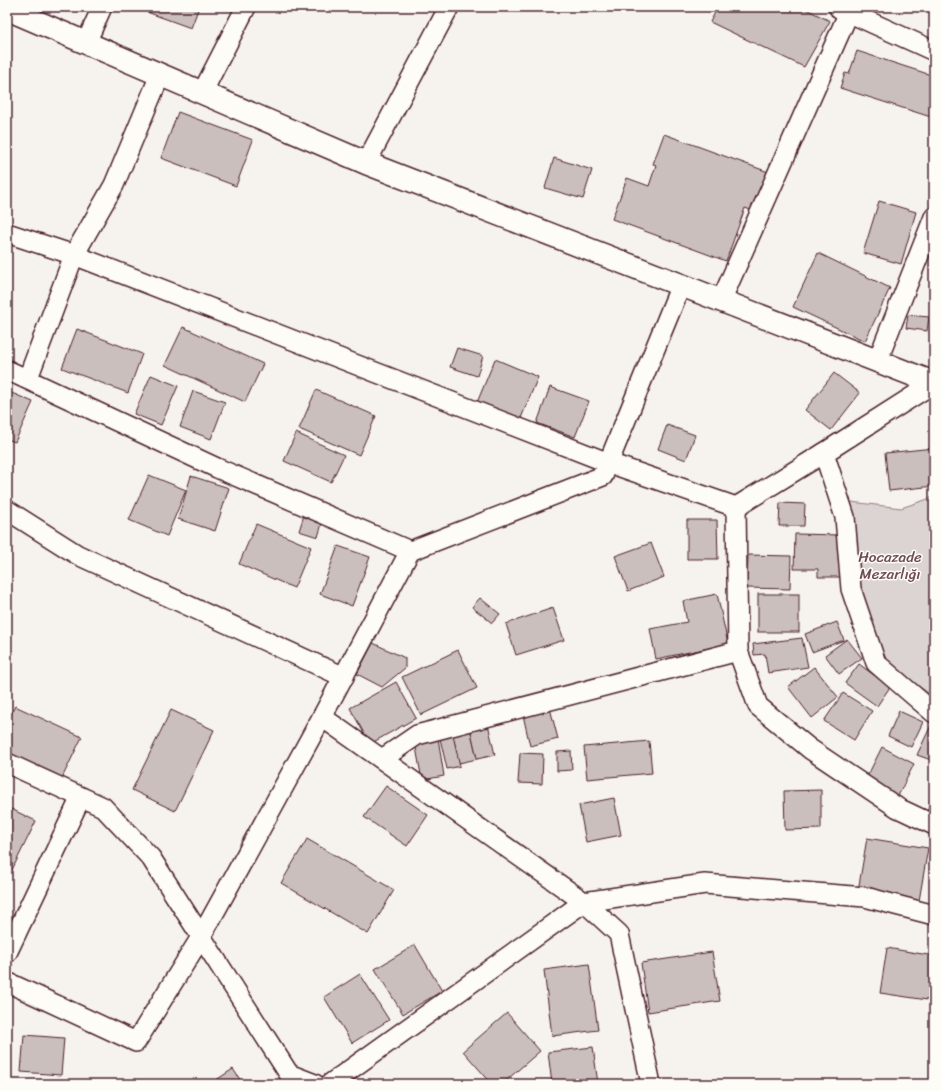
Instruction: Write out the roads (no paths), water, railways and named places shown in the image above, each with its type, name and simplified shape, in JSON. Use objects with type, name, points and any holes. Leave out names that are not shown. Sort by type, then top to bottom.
[{"type":"street","points":[[86,43],[102,7]]},
{"type":"street","points":[[202,93],[246,7]]},
{"type":"street","points":[[366,163],[449,7]]},
{"type":"street","points":[[7,10],[366,163],[934,383]]},
{"type":"street","points":[[721,301],[843,10],[934,51]]},
{"type":"street","points":[[28,378],[74,255],[114,185],[160,75]]},
{"type":"street","points":[[877,362],[934,217]]},
{"type":"street","points":[[7,233],[74,255],[609,463],[736,507]]},
{"type":"street","points":[[7,982],[136,1042],[201,937],[344,677],[410,551],[603,476],[681,285]]},
{"type":"street","points":[[7,370],[28,378],[216,468],[410,551]]},
{"type":"street","points":[[736,507],[934,383]]},
{"type":"street","points":[[824,453],[846,517],[851,589],[876,663],[934,713]]},
{"type":"street","points":[[736,507],[738,650],[758,706],[810,750],[898,808],[934,825]]},
{"type":"street","points":[[7,510],[78,555],[344,677]]},
{"type":"street","points":[[382,759],[417,735],[738,650]]},
{"type":"street","points":[[322,717],[584,902],[619,934],[651,1084]]},
{"type":"street","points":[[7,763],[103,808],[151,858],[289,1074],[315,1084]]},
{"type":"street","points":[[7,953],[81,798]]},
{"type":"street","points":[[330,1084],[584,902],[704,884],[865,897],[934,915]]},
{"type":"park label","name":"Hocazade Mezarlığı","points":[[890,566]]}]
